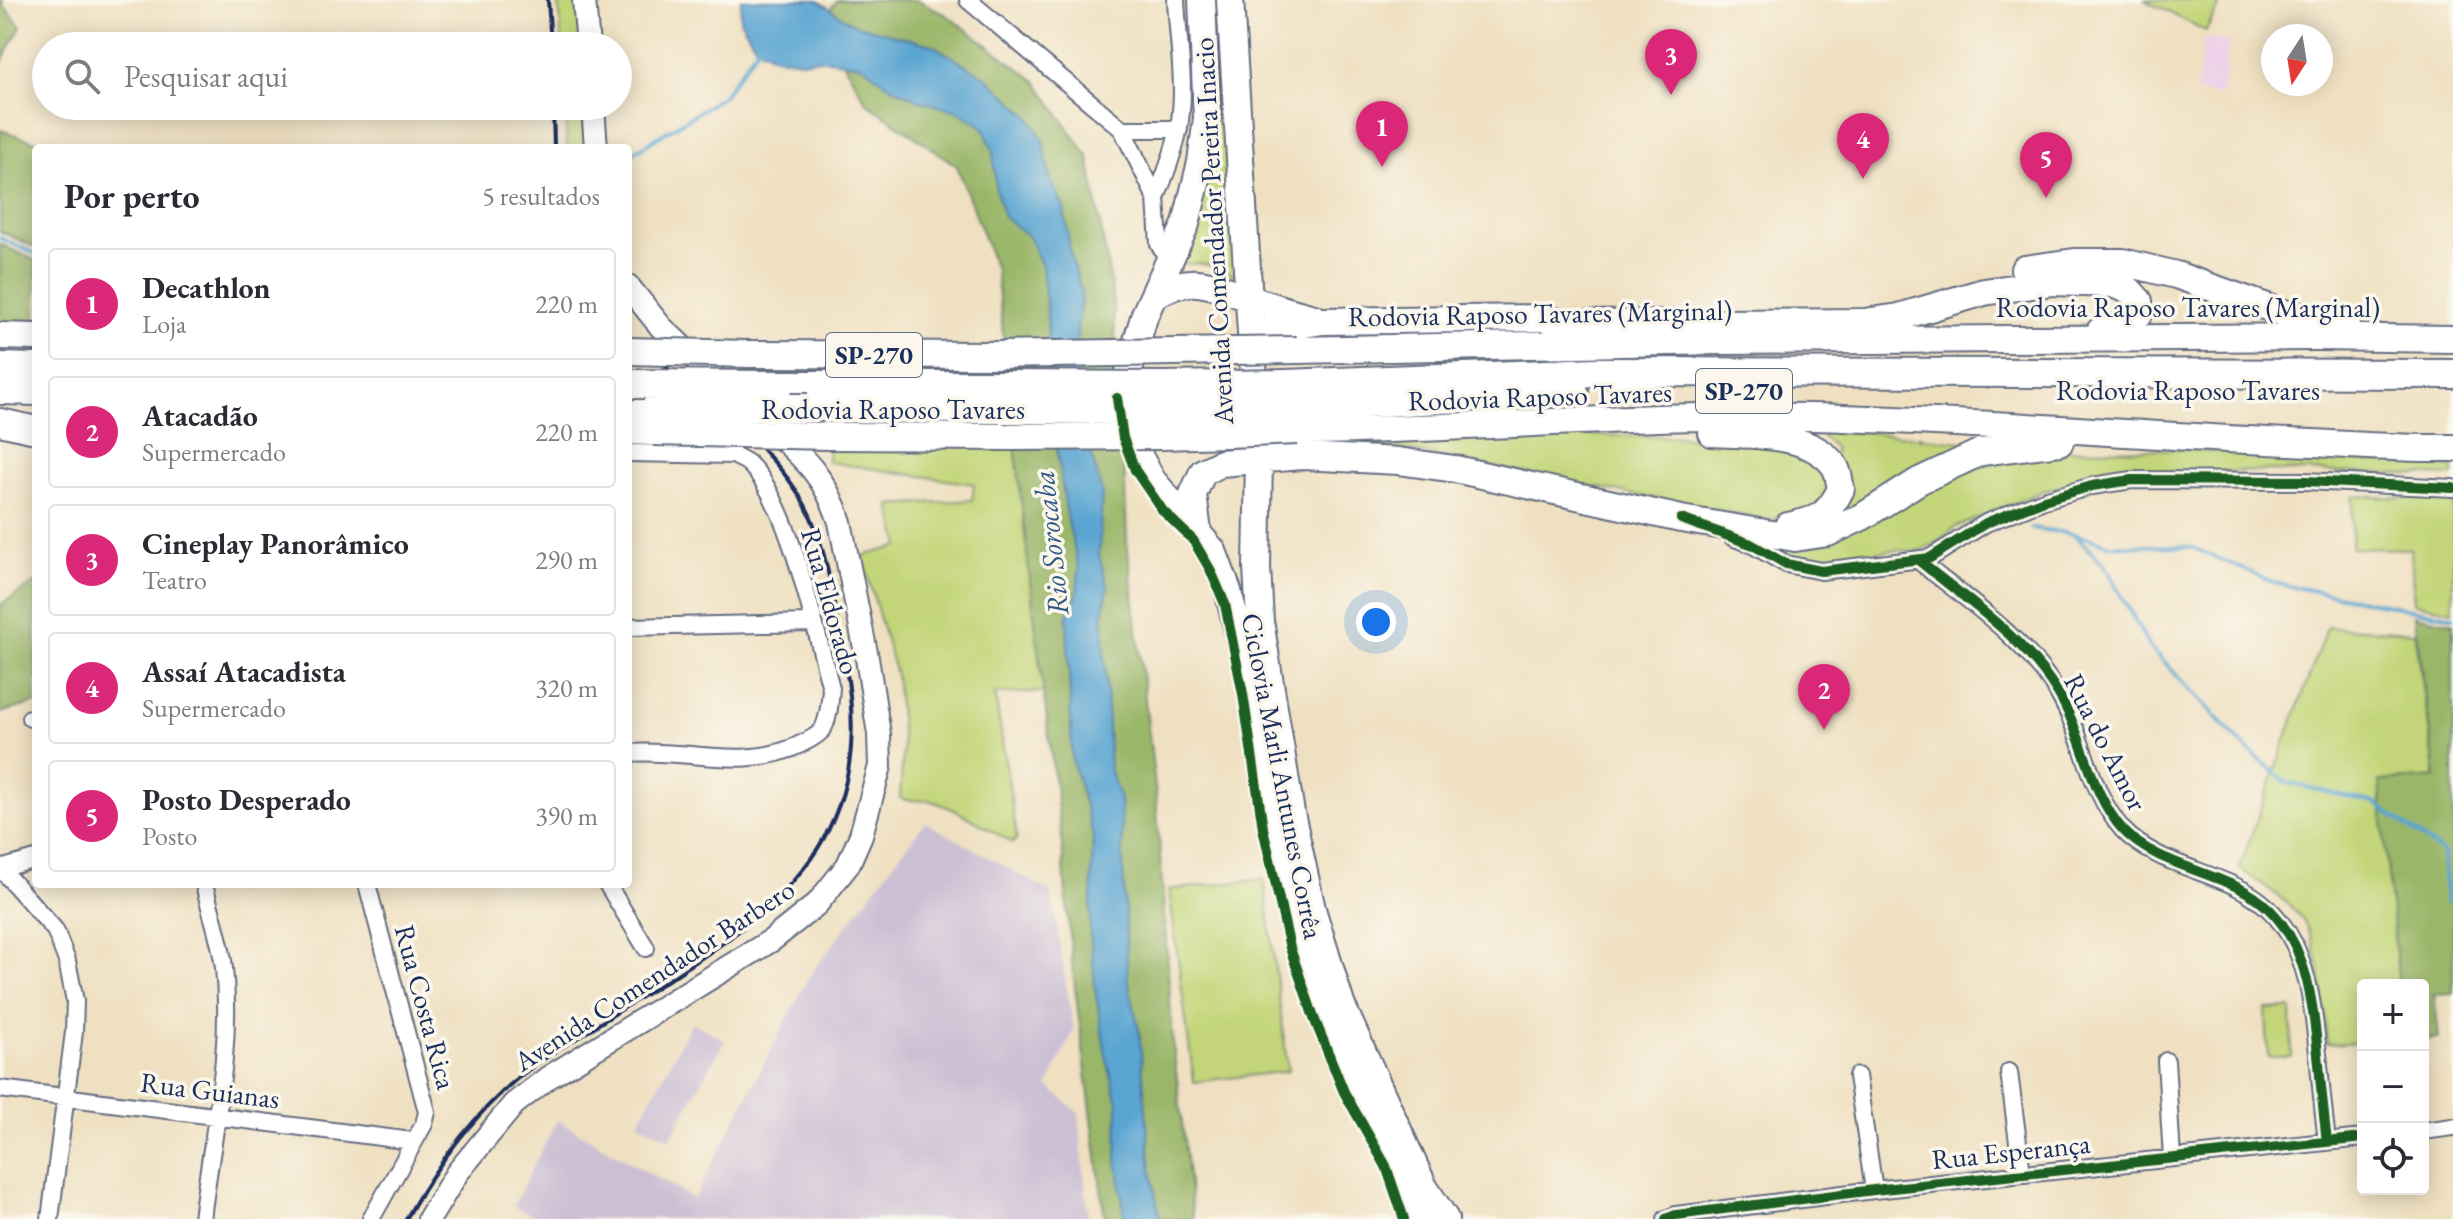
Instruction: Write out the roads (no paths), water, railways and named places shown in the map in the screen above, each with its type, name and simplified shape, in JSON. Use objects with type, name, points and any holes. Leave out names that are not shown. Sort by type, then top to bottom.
[{"type":"highway","points":[[1202,0],[1207,118],[1195,193],[1170,263],[1145,314],[1124,390],[1128,426],[1152,480],[1213,551],[1228,591],[1247,667],[1271,811],[1293,915],[1324,1019],[1422,1219]]},
{"type":"highway","name":"Avenida Comendador Pereira Inacio","points":[[1230,0],[1259,459],[1257,567],[1260,621],[1291,813],[1312,909],[1341,1004],[1424,1187],[1445,1219]]},
{"type":"highway","points":[[1245,218],[1255,234],[1265,285],[1288,311]]},
{"type":"highway","points":[[1543,318],[1566,309],[1852,308],[1911,299],[1963,281],[2011,270],[2074,262],[2123,262],[2176,275],[2284,313],[2445,339]]},
{"type":"highway","points":[[1252,346],[1271,329],[1323,321],[1543,318],[1567,324],[1864,322],[1899,317],[1984,292],[2053,282],[2112,284],[2129,290],[2139,301],[2139,314],[2130,324],[2107,330],[1913,341]]},
{"type":"highway","points":[[1154,296],[1176,285],[1202,283],[1220,286],[1250,299],[1323,321]]},
{"type":"highway","points":[[0,336],[32,337]]},
{"type":"highway","name":"Rodovia Raposo Tavares (Marginal)","points":[[632,351],[998,355],[1719,341],[2445,339]]},
{"type":"highway","points":[[0,367],[32,368]]},
{"type":"highway","name":"Rodovia Raposo Tavares","points":[[641,419],[808,408],[1162,410],[1293,420],[1597,372],[2453,374]]},
{"type":"highway","name":"Rodovia Raposo Tavares","points":[[632,384],[779,385],[1008,410],[1162,436],[1595,391],[2453,392]]},
{"type":"highway","points":[[0,390],[32,391]]},
{"type":"highway","name":"SP-270","points":[[641,419],[828,436],[1008,410]]},
{"type":"highway","name":"SP-270","points":[[1293,420],[1402,430],[1548,420],[1809,417],[2358,447],[2453,448]]},
{"type":"highway","points":[[1198,533],[1193,505],[1196,483],[1203,472],[1230,462],[1259,459],[1293,420]]},
{"type":"highway","points":[[1258,509],[1265,486],[1283,465],[1293,420]]},
{"type":"highway","points":[[1293,420],[1398,461],[1455,469],[1693,520],[1795,538],[1828,533],[1862,517],[1919,481],[1981,452],[2044,442],[2200,438]]},
{"type":"highway","points":[[1548,420],[1794,440],[1824,454],[1836,468],[1841,489],[1832,509],[1811,522],[1783,527],[1693,520]]},
{"type":"highway","points":[[0,422],[32,429]]},
{"type":"highway","points":[[1230,462],[1244,476],[1258,509]]},
{"type":"main road","points":[[584,0],[587,32]]},
{"type":"main road","points":[[594,120],[596,144]]},
{"type":"main road","name":"Avenida Comendador Barbero","points":[[429,1219],[457,1173],[514,1104],[549,1077],[772,940],[817,904],[848,865],[871,802],[880,766],[879,734],[858,612],[840,522],[824,481],[805,458],[684,351],[632,291]]},
{"type":"street","points":[[968,0],[1122,129],[1156,198],[1159,244],[1170,263]]},
{"type":"street","points":[[1156,198],[1171,161],[1179,129],[1182,98],[1176,0]]},
{"type":"street","points":[[1122,129],[1179,129]]},
{"type":"street","name":"Rua Eldorado","points":[[632,453],[733,455],[748,463],[772,495],[789,540],[831,688],[822,730],[805,743],[784,752],[745,760],[632,753]]},
{"type":"street","points":[[1693,520],[1751,544],[1786,564],[1821,571],[1938,555],[1986,523],[2044,500],[2092,486],[2132,480],[2305,481],[2453,488]]},
{"type":"street","name":"Rua do Amor","points":[[1918,560],[2023,649],[2058,693],[2106,806],[2124,830],[2145,847],[2240,888],[2272,910],[2290,937],[2307,976],[2313,1000],[2327,1142]]},
{"type":"street","points":[[632,627],[812,623]]},
{"type":"street","points":[[32,860],[1,869],[55,930],[67,961],[75,1001],[74,1032],[50,1219]]},
{"type":"street","points":[[202,1219],[217,1118],[227,1010],[223,965],[205,888]]},
{"type":"street","name":"Rua Costa Rica","points":[[368,888],[427,1112],[424,1124],[371,1219]]},
{"type":"street","points":[[609,888],[646,948]]},
{"type":"street","points":[[2166,1061],[2172,1158]]},
{"type":"street","points":[[2009,1072],[2022,1174]]},
{"type":"street","points":[[1857,1076],[1874,1190]]},
{"type":"street","name":"Rua Guianas","points":[[0,1089],[412,1141]]},
{"type":"street","points":[[2429,1130],[2453,1127]]},
{"type":"street","name":"Rua Esperança","points":[[1666,1219],[1676,1215],[1874,1190],[2357,1139]]},
{"type":"water","name":"Rio Sorocaba","points":[[741,0],[817,0],[853,24],[932,45],[986,77],[1029,116],[1043,140],[1050,178],[1064,208],[1071,257],[1082,293],[1077,329],[1079,372],[1088,441],[1102,493],[1099,555],[1108,588],[1103,615],[1110,771],[1120,799],[1128,979],[1139,1030],[1151,1170],[1160,1219],[1125,1219],[1117,1160],[1118,1103],[1096,995],[1090,934],[1093,836],[1072,758],[1067,618],[1077,594],[1079,569],[1067,517],[1049,396],[1047,313],[1042,266],[1028,236],[1004,217],[996,190],[993,150],[983,127],[958,111],[921,101],[890,86],[862,65],[823,59],[801,61],[775,57],[756,47],[740,20]]},
{"type":"waterway","points":[[632,153],[722,97],[759,46]]},
{"type":"waterway","points":[[0,238],[32,252]]},
{"type":"waterway","points":[[2031,528],[2074,534],[2111,545],[2191,547],[2278,584],[2453,617]]},
{"type":"waterway","points":[[2074,534],[2105,566],[2149,646],[2247,749],[2287,783],[2375,803],[2443,853],[2447,902]]},
{"type":"railway","points":[[548,0],[550,32]]},
{"type":"railway","points":[[553,120],[554,144]]},
{"type":"railway","points":[[406,1219],[456,1143],[485,1109],[518,1078],[695,962],[744,927],[786,889],[820,845],[843,794],[852,734],[845,663],[826,562],[805,505],[770,457],[748,435],[632,338]]},
{"type":"place","name":"Cineplay Panorâmico","points":[[1671,95]]},
{"type":"place","name":"Decathlon","points":[[1382,167]]},
{"type":"place","name":"Assaí Atacadista","points":[[1863,179]]},
{"type":"place","name":"Posto Desperado","points":[[2046,198]]},
{"type":"place","name":"Atacadão","points":[[1824,730]]}]
